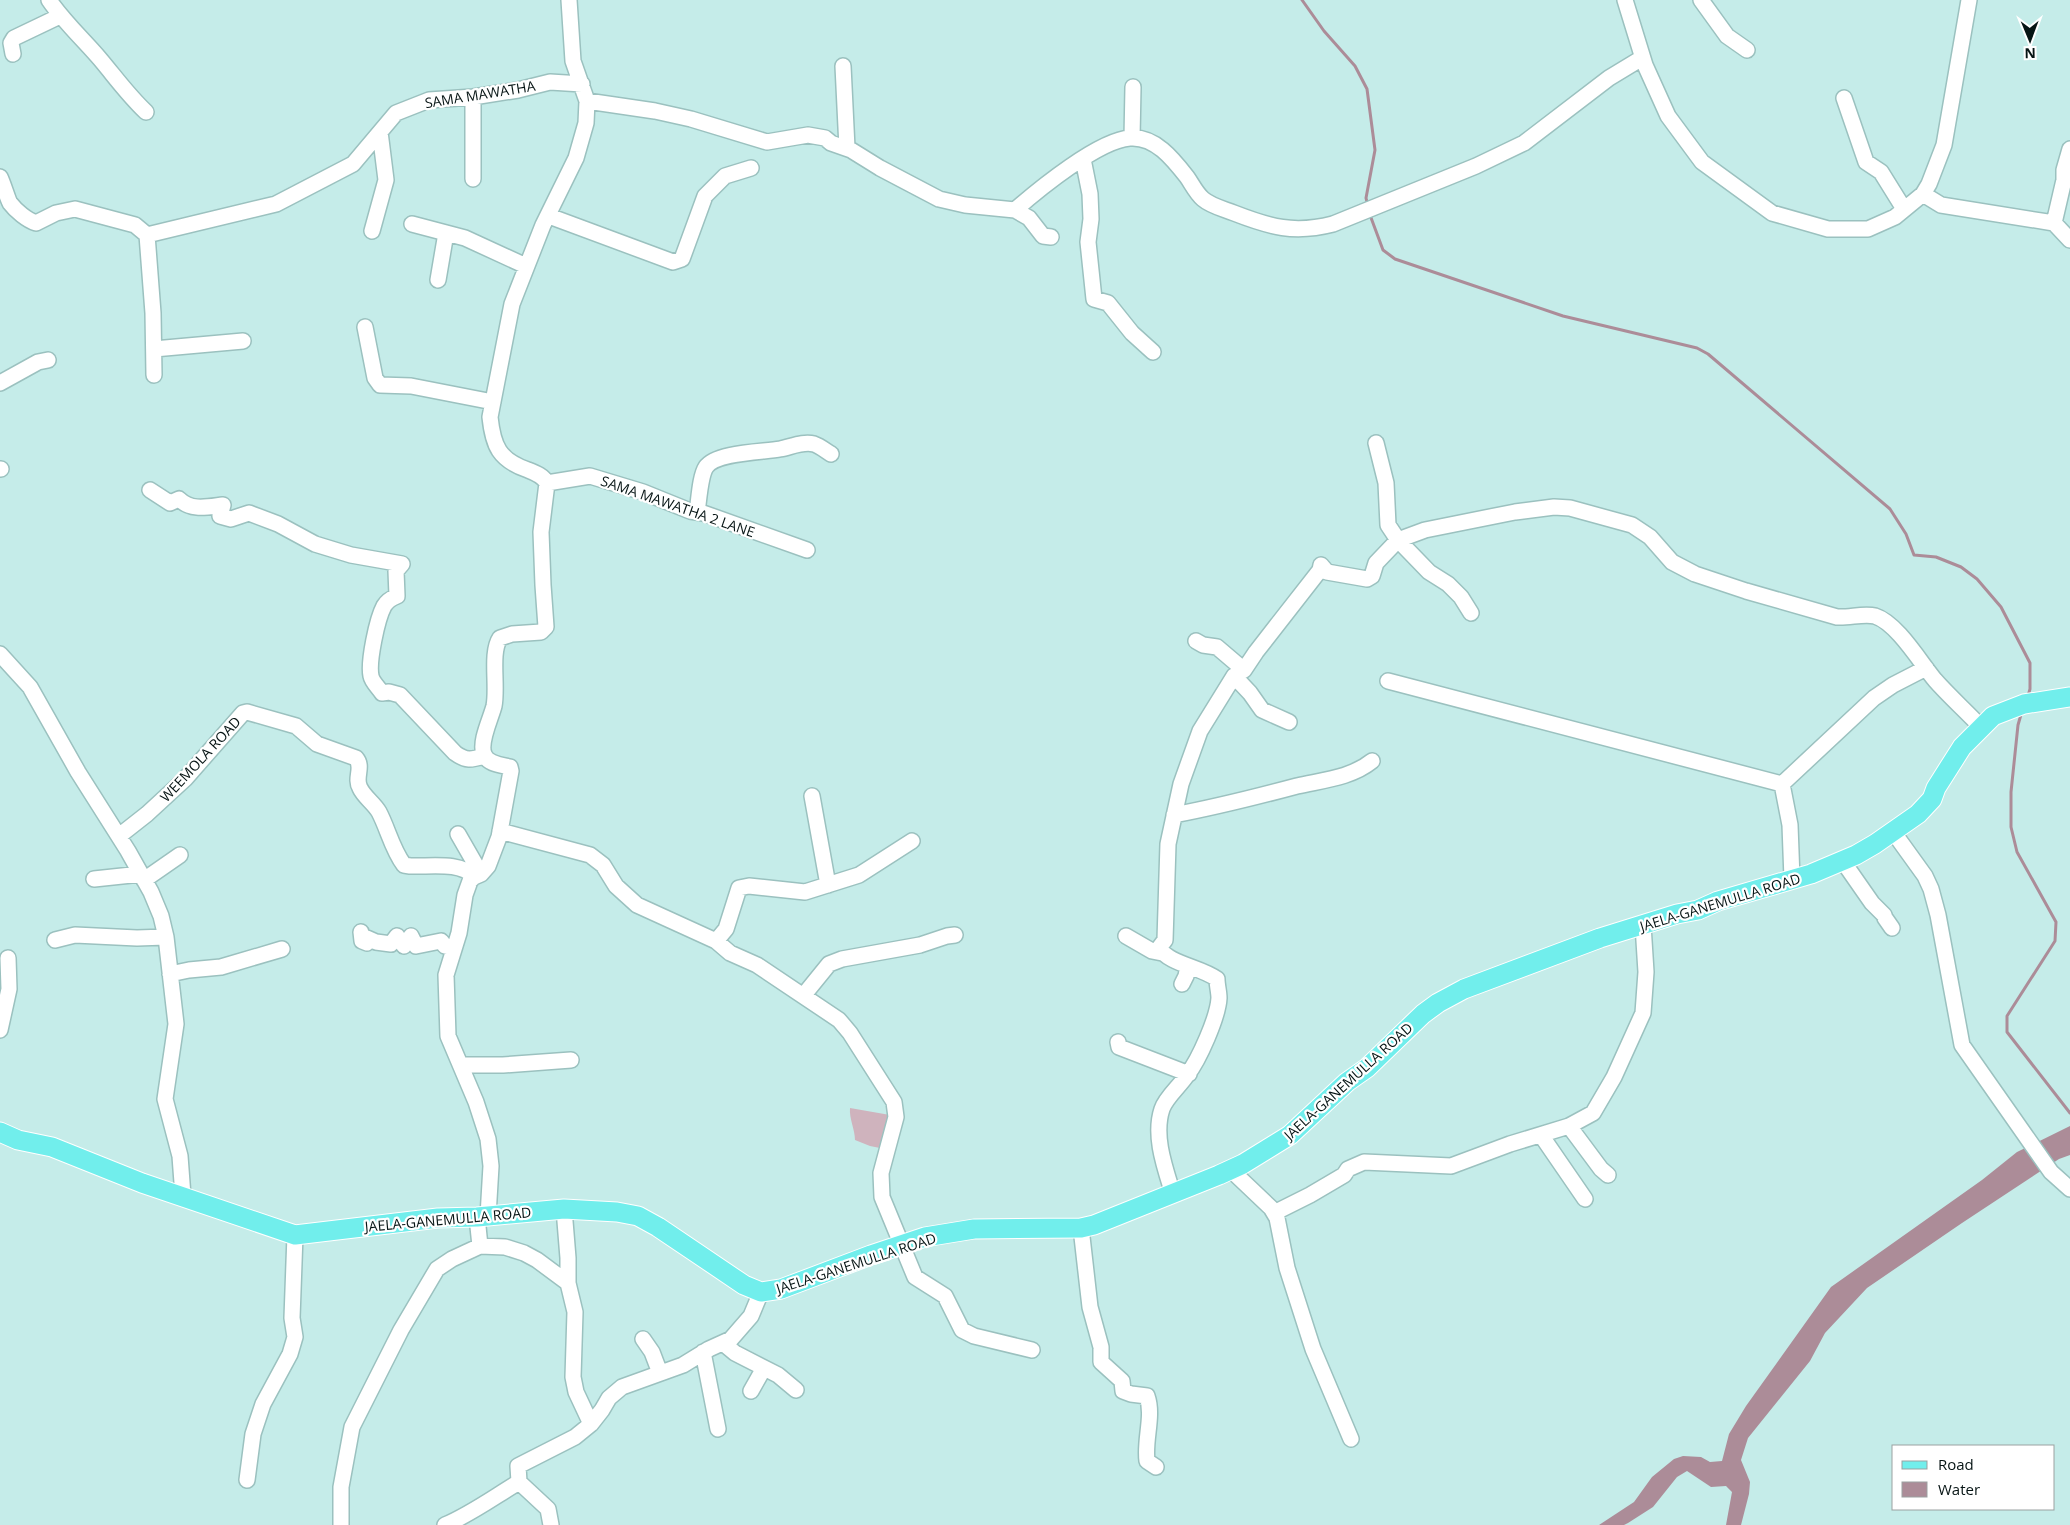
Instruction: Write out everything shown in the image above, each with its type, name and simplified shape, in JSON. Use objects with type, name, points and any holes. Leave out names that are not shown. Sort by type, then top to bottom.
[{"type":"main road","name":"JAELA-GANEMULLA ROAD","points":[[0,1132],[18,1140],[52,1147],[142,1184],[183,1196],[295,1235],[438,1218],[564,1209],[609,1211],[638,1216],[658,1227],[744,1285],[761,1292],[781,1289],[925,1237],[974,1229],[1081,1228],[1110,1220],[1231,1170],[1290,1135],[1347,1082],[1367,1068],[1423,1014],[1438,1003],[1488,979],[1512,972],[1537,960],[1600,938],[1698,910],[1718,901],[1792,879],[1856,855],[1894,833],[1918,814],[1932,799],[1936,788],[1962,747],[1993,716],[2011,708],[2034,702],[2070,697]]},
{"type":"street","points":[[48,0],[60,16],[100,58],[129,96],[146,112]]},
{"type":"street","points":[[480,1246],[483,1216],[491,1173],[488,1139],[476,1102],[461,1064],[454,1054],[448,1036],[445,992],[446,975],[459,933],[465,895],[477,875],[488,866],[500,831],[511,771],[510,767],[491,762],[484,756],[482,746],[494,706],[496,644],[500,638],[512,634],[541,632],[546,627],[541,532],[547,483],[545,478],[520,468],[502,456],[492,433],[490,417],[512,304],[526,266],[576,158],[586,123],[587,101],[573,61],[569,0]]},
{"type":"street","points":[[1701,0],[1727,36],[1747,50]]},
{"type":"street","points":[[1627,1],[1642,58],[1668,116],[1702,162],[1772,213],[1828,229],[1868,229],[1895,217],[1923,194],[1929,184],[1944,145],[1969,0]]},
{"type":"street","points":[[13,54],[11,43],[14,38],[60,16]]},
{"type":"street","points":[[1015,210],[1048,181],[1083,159],[1107,146],[1132,138],[1158,145],[1186,176],[1203,199],[1212,204],[1267,225],[1290,230],[1312,229],[1333,224],[1476,166],[1524,143],[1609,78],[1642,58]]},
{"type":"street","points":[[843,66],[847,148]]},
{"type":"street","name":"SAMA MAWATHA","points":[[147,235],[276,204],[353,164],[396,113],[429,100],[473,97],[518,90],[550,82],[582,84]]},
{"type":"street","points":[[1132,138],[1133,87]]},
{"type":"street","points":[[473,97],[473,179]]},
{"type":"street","points":[[1844,98],[1866,162],[1881,172],[1904,209]]},
{"type":"street","points":[[587,101],[655,111],[691,119],[767,142],[808,135],[825,138],[831,143],[847,148],[939,199],[965,205],[1015,210],[1029,218],[1043,236],[1051,238]]},
{"type":"street","points":[[372,231],[386,180],[380,132]]},
{"type":"street","points":[[2054,223],[2070,149]]},
{"type":"street","points":[[1083,159],[1090,194],[1091,219],[1088,242],[1094,299],[1108,303],[1132,333],[1152,352]]},
{"type":"street","points":[[548,216],[673,262],[678,262],[682,259],[705,196],[725,176],[751,168]]},
{"type":"street","points":[[0,177],[9,202],[28,220],[36,223],[56,213],[75,209],[134,225],[147,235],[153,312],[154,375]]},
{"type":"street","points":[[1923,194],[1941,205],[2054,223],[2070,240]]},
{"type":"street","points":[[412,224],[466,238],[526,266]]},
{"type":"street","points":[[438,280],[446,233]]},
{"type":"street","points":[[365,327],[375,378],[380,384],[411,386],[493,402]]},
{"type":"street","points":[[154,349],[243,341]]},
{"type":"street","points":[[0,383],[38,362],[48,360]]},
{"type":"street","points":[[1376,443],[1386,483],[1388,525],[1398,540],[1429,572],[1448,584],[1471,613]]},
{"type":"street","points":[[697,512],[706,467],[713,461],[756,450],[779,449],[794,445],[813,444],[831,454]]},
{"type":"street","name":"SAMA MAWATHA 2 LANE","points":[[547,483],[590,476],[644,492],[690,511],[807,550]]},
{"type":"street","points":[[150,490],[170,502],[179,499],[186,506],[223,505],[220,516],[231,519],[249,513],[278,524],[315,544],[350,555],[402,564],[396,571],[396,596],[384,605],[377,628],[371,677],[382,693],[389,692],[400,695],[455,753],[464,759],[472,760],[484,756]]},
{"type":"street","points":[[1162,953],[1159,948],[1165,940],[1168,844],[1181,784],[1200,731],[1239,673],[1320,570],[1321,565],[1327,572],[1367,579],[1372,576],[1376,563],[1398,540],[1425,530],[1515,512],[1554,507],[1570,508],[1632,525],[1650,538],[1672,562],[1695,574],[1746,592],[1837,617],[1875,616],[1888,624],[1981,727]]},
{"type":"street","points":[[1196,641],[1203,645],[1216,647],[1239,673],[1262,710],[1290,722]]},
{"type":"street","points":[[0,654],[30,687],[78,772],[119,836],[161,916],[166,936],[176,1024],[165,1099],[180,1156],[183,1196]]},
{"type":"street","points":[[1782,784],[1874,698],[1926,668]]},
{"type":"street","points":[[1388,681],[1782,784]]},
{"type":"street","name":"WEEMOLA ROAD","points":[[119,836],[147,814],[185,779],[226,733],[239,715],[248,712],[296,726],[317,744],[356,758],[360,770],[357,782],[360,789],[375,804],[404,864],[410,866],[459,867],[477,875]]},
{"type":"street","points":[[1174,815],[1332,780],[1364,768],[1372,761]]},
{"type":"street","points":[[1782,784],[1790,825],[1792,879]]},
{"type":"street","points":[[812,796],[828,885]]},
{"type":"street","points":[[500,831],[590,855],[604,865],[616,886],[637,905],[716,941],[730,953],[757,965],[839,1020],[850,1033],[894,1102],[896,1117],[881,1173],[880,1184],[882,1197],[915,1277],[946,1296],[962,1330],[974,1336],[1032,1350]]},
{"type":"street","points":[[1894,833],[1931,889],[1938,915],[1962,1045],[2051,1172],[2070,1189]]},
{"type":"street","points":[[458,834],[477,875]]},
{"type":"street","points":[[716,941],[726,929],[739,888],[749,886],[805,892],[859,875],[912,842]]},
{"type":"street","points":[[94,879],[142,877],[180,855]]},
{"type":"street","points":[[1842,860],[1892,928]]},
{"type":"street","points":[[1274,1213],[1310,1195],[1344,1175],[1348,1169],[1364,1162],[1451,1166],[1510,1144],[1570,1126],[1593,1113],[1614,1077],[1643,1013],[1646,972],[1643,925]]},
{"type":"street","points":[[361,932],[362,941],[367,943],[367,938],[376,942],[391,944],[397,936],[404,946],[411,936],[416,946],[441,941],[445,946],[454,948]]},
{"type":"street","points":[[55,940],[75,935],[137,938],[166,936]]},
{"type":"street","points":[[803,996],[829,964],[842,959],[955,936]]},
{"type":"street","points":[[1126,936],[1152,951],[1162,953],[1188,966],[1209,973],[1216,979],[1219,999],[1204,1044],[1189,1074],[1163,1107],[1160,1118],[1159,1147],[1173,1194]]},
{"type":"street","points":[[170,974],[221,967],[282,949]]},
{"type":"street","points":[[0,1030],[9,988],[8,958]]},
{"type":"street","points":[[1182,984],[1188,966]]},
{"type":"street","points":[[1118,1042],[1119,1047],[1189,1074]]},
{"type":"street","points":[[461,1064],[503,1065],[571,1060]]},
{"type":"street","points":[[1570,1126],[1601,1169],[1608,1175]]},
{"type":"street","points":[[1541,1135],[1585,1199]]},
{"type":"street","points":[[1231,1170],[1271,1208],[1277,1218],[1287,1268],[1313,1349],[1352,1439]]},
{"type":"street","points":[[564,1209],[568,1283],[575,1312],[572,1377],[576,1392],[591,1424]]},
{"type":"street","points":[[1081,1228],[1090,1307],[1101,1347],[1100,1362],[1122,1381],[1123,1391],[1147,1396],[1150,1405],[1145,1448],[1147,1462],[1156,1467]]},
{"type":"street","points":[[247,1480],[254,1434],[261,1412],[290,1354],[294,1338],[292,1318],[295,1235]]},
{"type":"street","points":[[341,1525],[341,1487],[352,1428],[401,1330],[438,1269],[452,1259],[480,1246],[505,1247],[524,1253],[550,1268],[568,1283]]},
{"type":"street","points":[[551,1525],[548,1510],[519,1482],[518,1466],[575,1437],[591,1424],[609,1398],[622,1387],[683,1365],[703,1352],[731,1340],[751,1316],[761,1292]]},
{"type":"street","points":[[643,1339],[652,1352],[660,1372]]},
{"type":"street","points":[[722,1343],[735,1353],[778,1375],[796,1390]]},
{"type":"street","points":[[703,1352],[718,1429]]},
{"type":"street","points":[[751,1390],[764,1368]]},
{"type":"street","points":[[445,1525],[466,1516],[519,1482]]},
{"type":"shaded area","points":[[850,1108],[890,1115],[880,1148],[855,1140]]},
{"type":"water","points":[[2070,1126],[2070,1155],[2059,1159],[1867,1288],[1825,1333],[1810,1361],[1748,1438],[1741,1460],[1750,1482],[1741,1525],[1726,1525],[1732,1492],[1726,1486],[1711,1487],[1687,1471],[1677,1477],[1653,1507],[1628,1523],[1624,1525],[1599,1525],[1634,1502],[1652,1477],[1674,1459],[1683,1456],[1701,1457],[1710,1462],[1722,1461],[1729,1434],[1746,1406],[1831,1287],[1982,1180],[2017,1152]]},
{"type":"waterway","points":[[1302,0],[1324,31],[1355,66],[1367,89],[1375,150],[1366,198],[1368,206]]},
{"type":"waterway","points":[[1370,215],[1383,250],[1395,259],[1563,316],[1697,348],[1708,354],[1890,509],[1906,534],[1914,555],[1936,557],[1961,567],[1977,579],[2001,607],[2030,663],[2030,689],[2028,696]]},
{"type":"waterway","points":[[2022,711],[2018,725],[2011,792],[2011,827],[2017,852],[2056,922],[2055,941],[2007,1016],[2007,1032],[2070,1113]]}]
